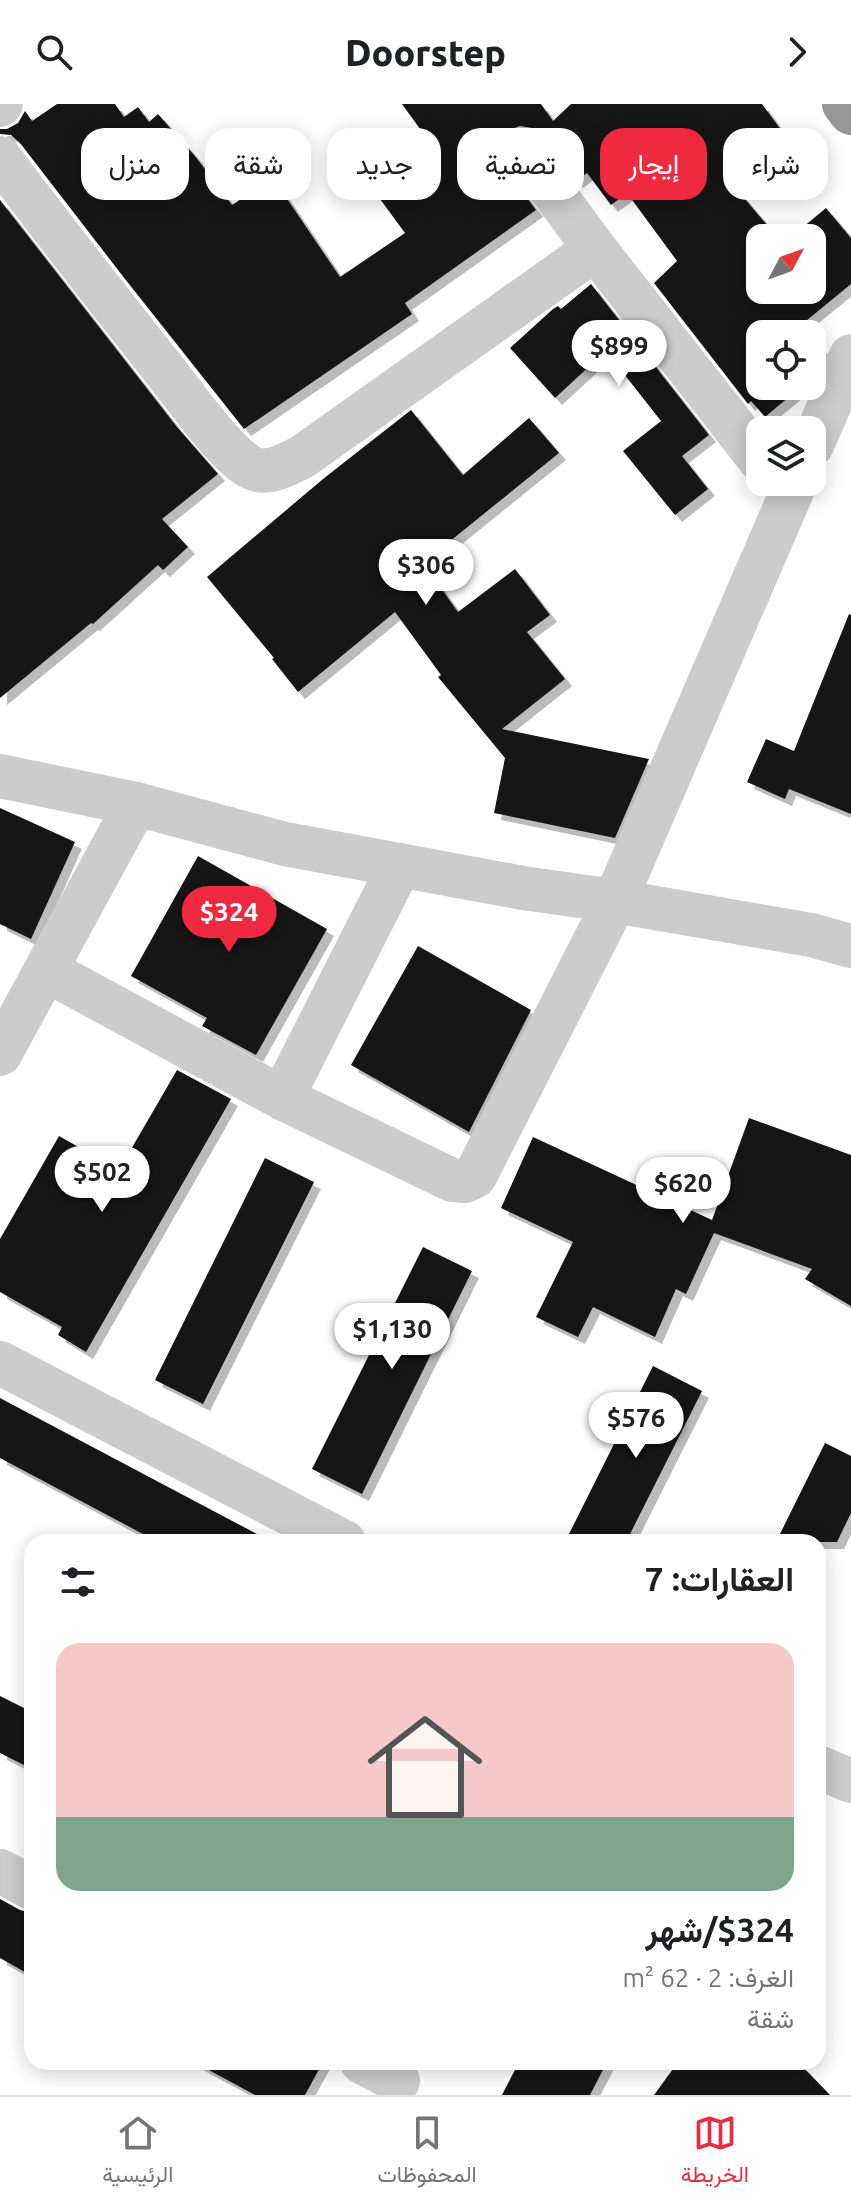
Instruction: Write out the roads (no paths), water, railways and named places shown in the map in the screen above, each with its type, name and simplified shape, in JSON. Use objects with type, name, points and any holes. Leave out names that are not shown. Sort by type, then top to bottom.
[{"type":"highway","points":[[844,104],[851,113]]},
{"type":"street","points":[[0,158],[210,427],[234,455],[253,469],[274,470],[302,457],[595,249]]},
{"type":"street","points":[[559,200],[746,442]]},
{"type":"street","points":[[825,416],[851,356]]},
{"type":"street","points":[[46,970],[282,1098],[452,1180],[465,1181],[475,1176],[615,901],[783,496]]},
{"type":"street","points":[[0,776],[136,804],[285,844],[523,888],[811,935],[851,946]]},
{"type":"street","points":[[0,1054],[136,804]]},
{"type":"street","points":[[282,1098],[400,865]]},
{"type":"street","points":[[0,1363],[329,1534]]},
{"type":"street","points":[[826,1770],[851,1781]]},
{"type":"street","points":[[0,1871],[24,1884]]}]
